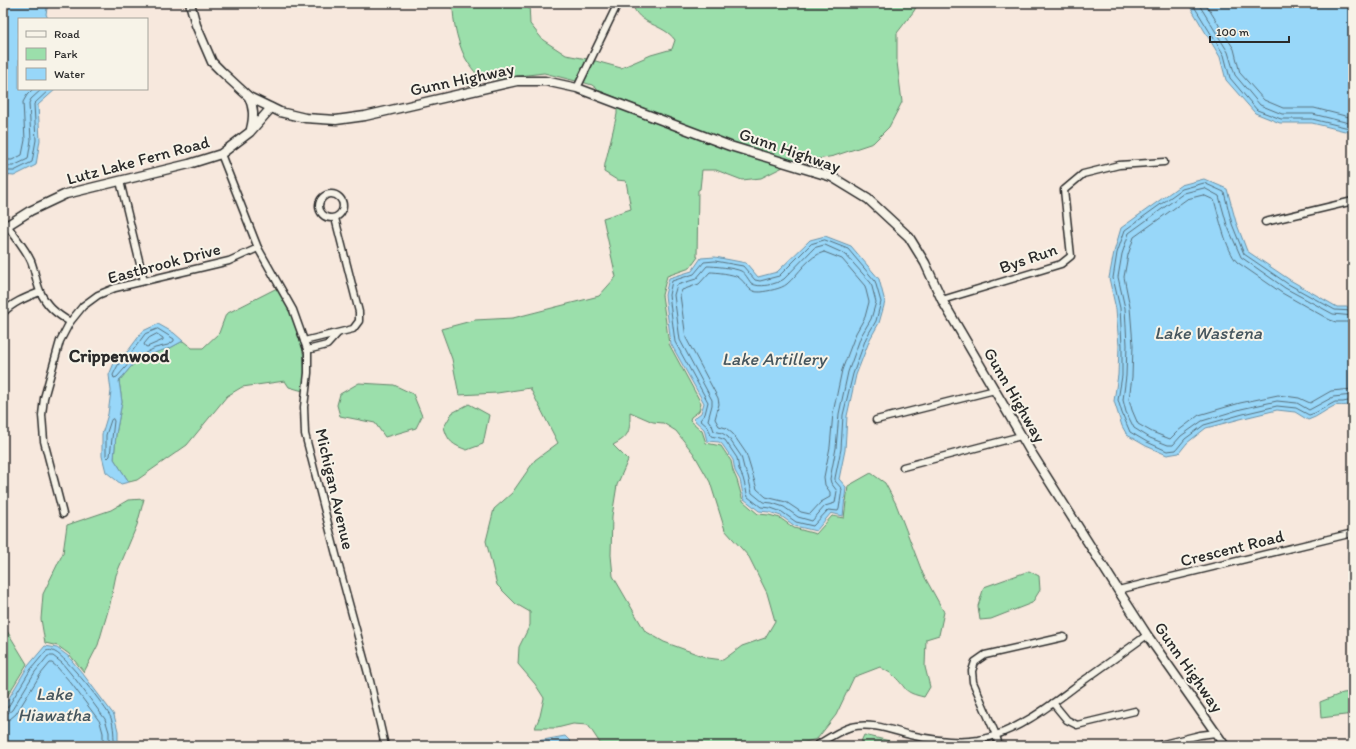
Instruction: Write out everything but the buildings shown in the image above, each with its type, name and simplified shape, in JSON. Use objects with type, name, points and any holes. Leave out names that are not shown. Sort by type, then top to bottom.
[{"type":"main road","name":"Gunn Highway","points":[[190,3],[196,25],[212,62],[249,97],[271,108],[305,118],[336,120],[365,116],[517,81],[545,81],[577,88],[730,146],[832,177],[868,199],[908,237],[925,263],[942,300],[1021,436],[1147,635],[1225,746]]},
{"type":"main road","points":[[249,97],[253,108],[254,119],[250,132]]},
{"type":"main road","name":"Lutz Lake Fern Road","points":[[5,226],[30,210],[66,194],[221,154],[250,132],[271,108]]},
{"type":"street","points":[[577,88],[618,3]]},
{"type":"street","name":"Michigan Avenue","points":[[221,154],[258,248],[292,310],[307,350],[308,373],[304,407],[305,434],[370,681],[385,746]]},
{"type":"street","name":"Bys Run","points":[[942,300],[1061,264],[1071,256],[1064,190],[1083,174],[1119,165],[1164,162]]},
{"type":"street","points":[[120,181],[144,281]]},
{"type":"street","points":[[1265,222],[1353,201]]},
{"type":"street","points":[[304,341],[353,329],[357,325],[360,317],[334,218]]},
{"type":"street","points":[[5,226],[27,253],[32,263],[40,292],[45,302],[53,311],[70,322]]},
{"type":"street","name":"Eastbrook Drive","points":[[63,514],[44,441],[42,415],[48,381],[60,341],[70,322],[83,306],[98,296],[115,288],[230,261],[258,248]]},
{"type":"street","points":[[3,313],[19,301],[40,292]]},
{"type":"street","points":[[307,350],[327,345],[337,334]]},
{"type":"street","points":[[876,420],[995,390]]},
{"type":"street","points":[[903,467],[1021,436]]},
{"type":"street","name":"Crescent Road","points":[[1118,590],[1353,532]]},
{"type":"street","points":[[816,746],[841,731],[852,727],[865,726],[880,727],[936,740],[960,742],[996,734],[1017,726],[1053,703],[1147,635]]},
{"type":"street","points":[[999,746],[996,734],[973,682],[972,671],[975,662],[985,655],[1064,637]]},
{"type":"street","points":[[1053,703],[1067,720],[1077,725],[1135,711]]},
{"type":"street","points":[[1155,746],[1200,735],[1216,733]]},
{"type":"green space","points":[[453,3],[529,3],[530,24],[543,40],[566,55],[587,59],[576,81],[544,73],[494,79],[480,79],[465,58],[459,43],[454,18]]},
{"type":"green space","points":[[632,3],[918,3],[914,11],[897,33],[897,62],[902,102],[889,127],[873,143],[834,156],[797,163],[731,143],[600,91],[592,85],[582,82],[592,60],[621,68],[651,55],[672,49],[675,40],[670,34],[640,16]]},
{"type":"green space","points":[[617,106],[785,166],[761,178],[742,180],[716,170],[702,170],[700,189],[698,190],[698,257],[690,268],[667,276],[662,295],[669,344],[701,403],[699,411],[691,417],[690,420],[702,431],[706,443],[721,446],[731,461],[743,501],[758,514],[780,518],[794,528],[816,534],[832,516],[844,518],[848,486],[871,473],[885,483],[896,504],[923,574],[944,612],[939,635],[926,639],[925,667],[930,687],[924,697],[906,690],[898,680],[880,667],[854,677],[836,715],[817,739],[789,746],[602,746],[588,725],[573,724],[557,728],[535,728],[540,716],[544,698],[535,684],[518,664],[519,647],[530,625],[530,612],[516,604],[497,585],[486,541],[494,509],[512,493],[535,460],[558,443],[530,388],[497,393],[459,395],[452,359],[441,329],[475,320],[513,318],[599,296],[616,277],[603,218],[631,209],[626,181],[617,180],[604,172],[617,114]],"holes":[[[630,412],[653,422],[663,423],[676,431],[694,454],[710,482],[725,530],[749,557],[767,593],[775,621],[765,638],[742,646],[723,660],[708,658],[664,642],[645,631],[613,576],[611,555],[612,516],[617,485],[628,460],[613,445],[626,436],[630,424]]]},
{"type":"green space","points":[[277,288],[291,314],[300,337],[304,362],[303,391],[289,387],[285,381],[242,387],[227,396],[187,445],[137,480],[129,482],[114,459],[116,434],[122,402],[119,381],[134,363],[183,341],[192,348],[203,348],[219,333],[226,314]]},
{"type":"green space","points":[[359,383],[394,385],[413,394],[422,416],[416,428],[385,437],[375,423],[340,416],[337,405],[340,394]]},
{"type":"green space","points":[[469,404],[489,415],[483,444],[467,450],[449,440],[444,427],[452,413]]},
{"type":"green space","points":[[144,499],[137,525],[116,575],[110,604],[98,645],[84,672],[69,654],[58,646],[45,643],[41,619],[43,594],[63,553],[67,525],[111,510],[128,500]]},
{"type":"green space","points":[[1029,571],[1039,576],[1040,590],[1032,603],[991,619],[980,620],[978,606],[984,587]]},
{"type":"green space","points":[[3,628],[7,631],[27,664],[3,703]]},
{"type":"green space","points":[[1353,692],[1353,714],[1321,718],[1320,702],[1343,693]]},
{"type":"green space","points":[[864,735],[911,746],[859,746]]},
{"type":"water","points":[[3,3],[48,3],[46,14],[48,18],[18,18],[18,90],[55,90],[38,105],[40,140],[36,165],[14,176],[3,175]]},
{"type":"water","points":[[1188,3],[1353,3],[1353,133],[1312,123],[1280,123],[1255,113],[1226,80],[1220,57]]},
{"type":"water","name":"Lake Wastena","points":[[1204,179],[1227,189],[1236,222],[1247,251],[1290,280],[1337,307],[1353,307],[1353,402],[1351,404],[1334,406],[1308,420],[1295,412],[1277,410],[1206,428],[1187,443],[1179,453],[1167,455],[1146,446],[1127,435],[1122,426],[1114,401],[1118,375],[1119,346],[1116,309],[1109,278],[1114,252],[1121,228],[1181,185]]},
{"type":"water","name":"Lake Artillery","points":[[825,236],[851,246],[879,279],[885,302],[879,323],[870,339],[856,375],[847,416],[845,450],[839,479],[846,487],[843,516],[831,513],[816,531],[795,526],[781,516],[769,512],[759,511],[744,499],[740,480],[735,471],[733,460],[722,444],[719,442],[707,441],[704,429],[693,419],[701,413],[704,403],[671,344],[665,295],[669,278],[692,271],[701,258],[715,257],[746,263],[758,277],[777,272],[810,240]]},
{"type":"water","points":[[158,324],[174,333],[183,341],[134,363],[119,381],[122,402],[116,434],[114,459],[129,482],[121,484],[106,472],[102,456],[102,434],[108,414],[111,391],[109,375],[114,363],[128,351],[143,331]]},
{"type":"water","name":"Lake Hiawatha","points":[[45,646],[57,648],[68,656],[114,715],[118,731],[118,746],[3,746],[3,708],[28,666]]},
{"type":"water","points":[[565,736],[575,746],[523,746],[521,744]]},
{"type":"district","name":"Crippenwood","points":[[119,356]]}]
